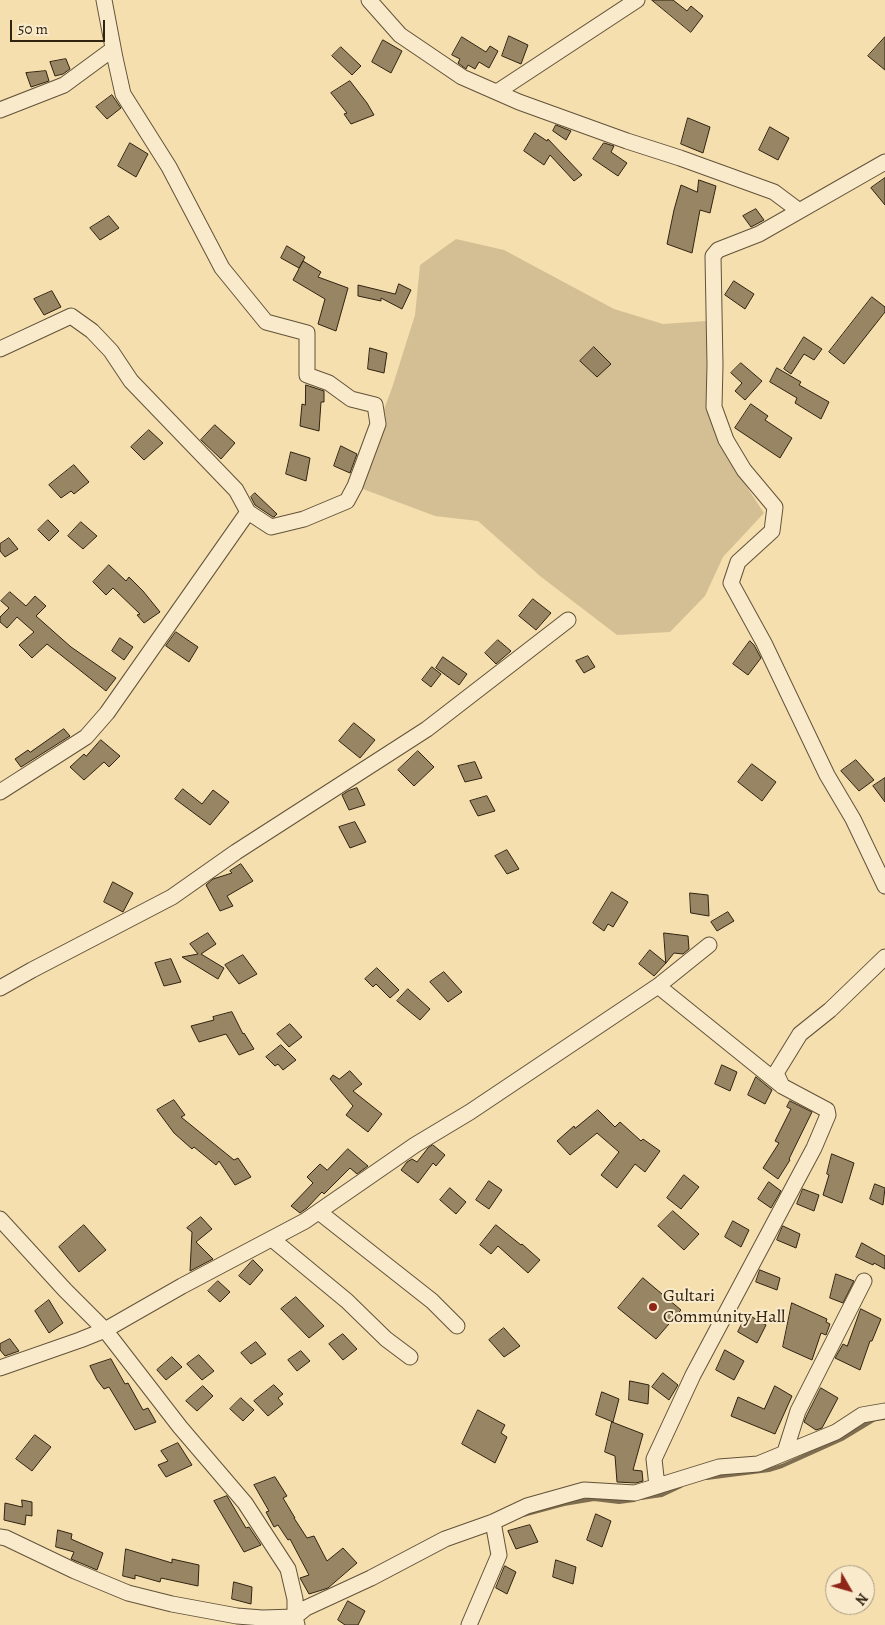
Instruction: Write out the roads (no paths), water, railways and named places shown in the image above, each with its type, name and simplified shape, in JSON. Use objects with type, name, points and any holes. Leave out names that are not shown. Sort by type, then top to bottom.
[{"type":"street","points":[[0,349],[71,316],[92,331],[112,351],[131,381],[236,490],[248,512],[271,527],[304,519],[346,501],[355,486],[378,424],[375,405],[351,399],[329,383],[307,375],[307,333],[266,322],[222,268],[169,167],[124,94],[104,0]]},
{"type":"street","points":[[369,0],[400,36],[462,77],[627,142],[680,158],[774,192],[798,210]]},
{"type":"street","points":[[497,92],[637,0]]},
{"type":"street","points":[[0,110],[64,85],[113,49]]},
{"type":"street","points":[[885,162],[759,234],[718,250],[713,256],[714,407],[726,440],[744,470],[774,507],[772,531],[738,562],[731,583],[764,643],[827,775],[853,819],[885,886]]},
{"type":"street","points":[[0,792],[86,737],[107,713],[248,512]]},
{"type":"street","points":[[0,988],[172,897],[244,847],[427,729],[568,620]]},
{"type":"street","points":[[0,1368],[105,1330],[182,1286],[305,1221],[658,986],[709,945]]},
{"type":"street","points":[[782,1086],[776,1073],[800,1034],[830,1010],[885,957]]},
{"type":"street","points":[[657,1486],[654,1459],[693,1375],[814,1148],[828,1115],[826,1110],[782,1086],[658,986]]},
{"type":"street","points":[[319,1212],[432,1301],[457,1326]]},
{"type":"street","points":[[0,1218],[65,1290],[105,1330],[180,1428],[245,1503],[288,1569],[295,1598],[295,1622]]},
{"type":"street","points":[[272,1239],[347,1300],[386,1339],[410,1357]]},
{"type":"street","points":[[785,1452],[798,1411],[864,1281]]},
{"type":"street","points":[[295,1622],[306,1608],[371,1578],[445,1539],[493,1522],[527,1506],[584,1490],[635,1493],[719,1467],[758,1464],[836,1432],[862,1415],[885,1411]]},
{"type":"street","points":[[469,1625],[499,1555],[493,1522]]},
{"type":"street","points":[[0,1537],[6,1538],[128,1594],[237,1616],[295,1622]]},
{"type":"waterway","points":[[707,1478],[769,1470],[782,1466],[842,1439],[875,1419]]},
{"type":"waterway","points":[[641,1498],[662,1495],[681,1486]]},
{"type":"waterway","points":[[523,1515],[564,1504],[594,1499],[619,1502],[634,1500]]},
{"type":"place","name":"Gultari Community Hall","points":[[653,1307]]}]
